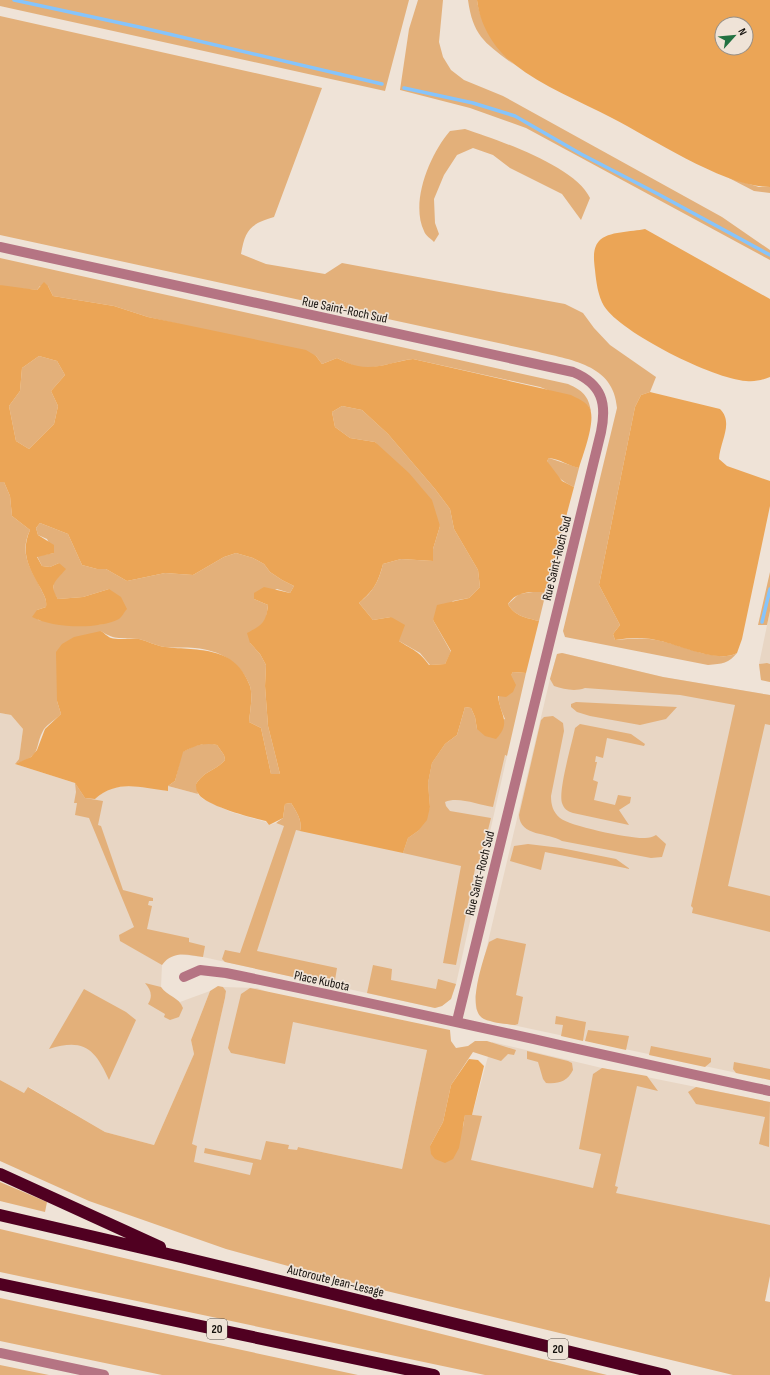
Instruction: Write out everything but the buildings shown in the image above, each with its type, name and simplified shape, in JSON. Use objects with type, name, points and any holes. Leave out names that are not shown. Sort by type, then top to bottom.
[{"type":"highway","points":[[0,1174],[89,1213],[181,1257]]},
{"type":"highway","name":"Autoroute Jean-Lesage","points":[[0,1215],[181,1257],[665,1375]]},
{"type":"highway","name":"20","points":[[0,1284],[434,1375]]},
{"type":"street","name":"Rue Saint-Roch Sud","points":[[0,247],[568,371],[589,380],[599,393],[603,414],[601,432],[457,1021]]},
{"type":"street","name":"Place Kubota","points":[[184,977],[195,971],[209,970],[457,1021]]},
{"type":"street","points":[[457,1021],[573,1049],[770,1091]]},
{"type":"street","points":[[0,1353],[104,1375]]},
{"type":"shaded area","points":[[0,0],[409,0],[385,91],[0,6]]},
{"type":"shaded area","points":[[418,0],[443,0],[439,42],[443,57],[451,70],[464,80],[503,96],[722,217],[770,250],[770,260],[526,128],[470,108],[400,90],[409,29]]},
{"type":"shaded area","points":[[468,0],[477,0],[485,26],[495,42],[513,64],[488,44],[477,31],[470,12]]},
{"type":"shaded area","points":[[477,0],[770,0],[770,187],[752,185],[711,171],[537,80],[514,64],[500,51],[489,36],[481,18]]},
{"type":"shaded area","points":[[0,16],[322,88],[274,217],[259,222],[250,229],[244,239],[241,254],[266,264],[325,274],[342,263],[565,304],[583,313],[594,328],[610,345],[656,377],[650,392],[641,395],[635,407],[599,585],[620,625],[613,634],[615,640],[635,638],[651,639],[709,655],[729,656],[737,653],[725,662],[708,665],[565,637],[563,631],[617,408],[614,393],[608,382],[599,373],[588,366],[576,361],[535,351],[0,235]]},
{"type":"shaded area","points":[[465,129],[515,147],[553,165],[569,175],[582,186],[590,198],[581,220],[562,194],[510,168],[493,155],[473,148],[457,155],[444,175],[434,199],[435,223],[439,234],[434,242],[425,232],[420,219],[419,206],[424,179],[436,152],[450,131]]},
{"type":"shaded area","points":[[727,177],[759,187],[770,187],[770,193],[754,191]]},
{"type":"shaded area","points":[[645,229],[770,299],[770,377],[746,381],[731,378],[691,364],[669,353],[629,329],[614,317],[604,306],[599,293],[595,274],[594,255],[597,244],[608,235]]},
{"type":"shaded area","points":[[0,258],[568,384],[584,394],[589,402],[591,412],[588,406],[540,387],[413,359],[365,368],[358,367],[337,358],[322,364],[316,356],[148,317],[114,306],[53,296],[48,286],[40,286],[37,290],[3,287],[0,285]]},
{"type":"shaded area","points":[[44,282],[48,286],[53,296],[114,306],[148,317],[306,350],[316,356],[322,364],[337,358],[350,364],[372,367],[413,359],[571,395],[588,405],[591,412],[590,428],[579,468],[549,458],[547,461],[562,481],[574,487],[546,592],[530,592],[520,594],[512,599],[508,604],[517,614],[539,621],[526,673],[513,672],[511,675],[516,685],[513,692],[506,697],[498,696],[504,723],[501,733],[496,739],[485,736],[477,729],[475,717],[471,708],[465,707],[457,735],[445,744],[432,763],[428,783],[430,807],[427,820],[418,831],[408,838],[403,853],[300,831],[300,820],[291,803],[285,804],[283,818],[269,825],[266,821],[229,810],[202,798],[196,789],[196,784],[199,779],[225,760],[224,755],[217,745],[199,745],[183,752],[175,781],[168,786],[168,791],[130,786],[112,789],[95,799],[85,798],[75,783],[15,764],[31,757],[37,750],[45,729],[61,714],[57,701],[56,652],[62,644],[74,637],[101,631],[111,638],[139,639],[162,646],[203,650],[225,657],[235,663],[243,673],[251,690],[249,722],[261,728],[271,774],[280,774],[268,726],[265,686],[266,665],[260,654],[250,643],[247,633],[262,623],[267,611],[268,605],[254,599],[254,593],[264,587],[290,593],[294,586],[270,572],[264,564],[253,558],[236,553],[224,557],[193,575],[165,573],[127,581],[106,569],[97,569],[82,565],[68,534],[40,523],[36,528],[38,535],[54,545],[54,553],[37,557],[42,566],[50,567],[59,563],[66,569],[54,583],[55,594],[58,599],[83,597],[109,589],[121,597],[127,609],[119,619],[110,623],[88,626],[51,624],[32,617],[37,610],[46,607],[46,600],[27,560],[26,546],[30,530],[12,516],[10,496],[4,482],[0,482],[0,285],[37,290]],"holes":[[[39,356],[57,361],[65,375],[51,391],[58,406],[54,424],[29,449],[16,441],[9,406],[20,391],[22,368]],[[342,406],[362,410],[388,434],[435,489],[450,509],[454,529],[478,570],[480,587],[469,598],[437,605],[433,620],[451,651],[445,664],[429,665],[419,653],[399,641],[405,625],[391,617],[373,620],[359,603],[375,586],[383,564],[401,559],[433,561],[433,549],[440,526],[432,500],[409,473],[375,442],[350,438],[335,427],[332,412]]]},
{"type":"shaded area","points":[[39,356],[57,361],[65,375],[51,391],[58,406],[54,424],[29,449],[16,441],[9,406],[20,391],[22,368]]},
{"type":"shaded area","points":[[650,392],[720,409],[724,414],[726,426],[719,459],[727,466],[770,481],[770,506],[742,639],[737,653],[729,656],[709,655],[651,639],[636,638],[615,640],[613,634],[620,625],[599,585],[635,407],[641,395]]},
{"type":"shaded area","points":[[342,406],[362,410],[388,434],[435,489],[450,509],[454,529],[478,570],[480,587],[469,598],[453,601],[433,620],[451,652],[445,664],[430,665],[420,653],[399,641],[391,617],[373,620],[359,603],[375,586],[380,576],[383,564],[401,559],[433,561],[433,549],[440,526],[375,442],[350,438],[335,427],[332,412]]},
{"type":"shaded area","points":[[549,458],[579,468],[574,487],[566,483],[555,474],[547,461]]},
{"type":"shaded area","points":[[0,482],[4,482],[10,496],[12,516],[30,530],[26,546],[27,560],[46,602],[46,607],[37,610],[38,620],[80,626],[103,624],[109,589],[83,597],[58,599],[53,592],[54,581],[61,574],[59,563],[50,567],[42,566],[37,556],[54,553],[47,539],[38,535],[36,528],[40,523],[68,534],[82,565],[97,569],[106,569],[127,581],[165,573],[193,575],[224,557],[236,553],[253,558],[264,564],[270,572],[294,586],[290,593],[277,589],[254,599],[268,605],[266,619],[250,643],[260,654],[266,665],[265,686],[268,726],[280,774],[271,774],[261,728],[249,722],[251,690],[246,678],[235,664],[221,655],[204,649],[162,646],[139,639],[119,638],[101,631],[57,670],[57,701],[61,714],[44,729],[34,754],[24,761],[15,764],[19,759],[23,729],[11,715],[0,713]]},
{"type":"shaded area","points":[[770,572],[770,611],[767,625],[758,625]]},
{"type":"shaded area","points":[[546,592],[539,621],[517,614],[508,604],[519,594]]},
{"type":"shaded area","points":[[770,611],[770,682],[761,680],[759,664]]},
{"type":"shaded area","points":[[562,653],[663,677],[770,695],[770,1080],[484,1019],[476,1009],[475,997],[550,679],[557,654]]},
{"type":"shaded area","points":[[562,653],[663,677],[770,695],[770,725],[765,724],[728,886],[770,896],[770,932],[692,913],[693,908],[691,906],[735,705],[680,695],[585,688],[573,690],[554,686],[550,679],[557,654]]},
{"type":"shaded area","points":[[759,664],[770,664],[770,682],[761,680]]},
{"type":"shaded area","points":[[513,672],[526,673],[507,756],[505,755],[493,807],[462,800],[450,800],[445,802],[450,811],[491,818],[478,870],[475,869],[456,965],[443,963],[461,866],[403,853],[408,838],[418,831],[430,807],[428,783],[432,763],[445,744],[457,735],[465,707],[471,708],[475,717],[477,729],[505,719],[500,704],[499,694]]},
{"type":"shaded area","points":[[576,702],[677,707],[666,719],[640,725],[590,716],[577,712],[571,707],[571,704]]},
{"type":"shaded area","points":[[0,713],[11,715],[23,729],[19,759],[15,764],[75,783],[95,799],[106,790],[118,787],[142,786],[168,791],[168,786],[198,794],[203,799],[231,812],[266,822],[269,825],[276,823],[300,831],[445,743],[507,756],[456,984],[451,999],[442,1006],[435,1008],[203,957],[177,954],[165,960],[162,965],[161,987],[163,991],[180,1002],[210,991],[191,1040],[194,1054],[154,1145],[105,1132],[29,1087],[24,1093],[0,1080]]},
{"type":"shaded area","points":[[553,716],[563,723],[564,731],[551,796],[554,811],[560,818],[575,825],[638,838],[648,838],[656,835],[666,844],[662,857],[651,858],[562,841],[529,831],[524,827],[519,815],[541,720],[544,717]]},
{"type":"shaded area","points":[[580,724],[631,734],[645,744],[644,746],[607,738],[603,758],[596,756],[595,762],[597,762],[593,780],[598,782],[594,800],[615,805],[618,795],[631,797],[630,803],[619,810],[629,825],[573,813],[566,810],[562,803],[562,788],[566,767],[575,728]]},
{"type":"shaded area","points":[[208,743],[217,745],[224,755],[225,760],[199,779],[196,784],[198,794],[168,786],[175,781],[182,752],[194,746]]},
{"type":"shaded area","points":[[75,783],[85,798],[103,801],[98,825],[101,826],[123,890],[153,898],[153,901],[149,901],[148,905],[152,906],[147,929],[189,938],[189,942],[205,946],[203,957],[176,955],[166,960],[162,965],[120,941],[119,935],[134,927],[89,818],[75,815],[77,803],[74,803],[76,792]]},
{"type":"shaded area","points":[[291,803],[300,820],[301,827],[300,831],[296,830],[257,951],[337,968],[334,986],[225,962],[222,959],[225,950],[240,953],[284,826],[276,823],[283,818],[285,804]]},
{"type":"shaded area","points":[[528,844],[561,848],[616,859],[630,869],[545,852],[541,870],[510,861],[514,846]]},
{"type":"shaded area","points":[[497,938],[526,944],[516,995],[523,997],[518,1024],[515,1025],[484,1019],[479,1014],[476,1005],[476,995],[483,960],[489,942]]},
{"type":"shaded area","points":[[373,965],[392,969],[391,980],[436,989],[438,979],[456,984],[451,999],[442,1006],[435,1008],[367,993]]},
{"type":"shaded area","points":[[145,983],[161,987],[166,993],[179,1001],[183,1008],[179,1017],[170,1020],[164,1017],[165,1014],[148,1004],[151,993]]},
{"type":"shaded area","points":[[218,986],[223,987],[226,991],[192,1144],[197,1146],[194,1162],[250,1175],[253,1163],[204,1153],[205,1148],[261,1160],[266,1141],[289,1145],[288,1149],[297,1150],[298,1147],[402,1169],[427,1050],[293,1022],[285,1064],[231,1053],[228,1048],[241,994],[250,988],[450,1030],[451,1041],[456,1048],[468,1046],[475,1041],[487,1041],[516,1050],[514,1055],[508,1054],[501,1061],[473,1052],[451,1085],[443,1122],[430,1146],[463,1127],[465,1114],[482,1116],[471,1160],[593,1188],[601,1154],[579,1149],[593,1074],[602,1068],[647,1076],[658,1091],[637,1086],[615,1186],[618,1187],[616,1193],[770,1225],[770,1276],[765,1301],[770,1302],[770,1375],[733,1375],[325,1276],[226,1249],[89,1201],[0,1161],[0,1080],[24,1093],[28,1087],[105,1132],[154,1145],[194,1054],[191,1040],[210,991]]},
{"type":"shaded area","points":[[223,987],[257,988],[427,1050],[402,1169],[298,1147],[297,1150],[261,1160],[252,1179],[187,1162],[225,998],[226,991]]},
{"type":"shaded area","points":[[84,989],[126,1012],[136,1020],[109,1080],[99,1061],[87,1049],[80,1046],[71,1045],[49,1049]]},
{"type":"shaded area","points":[[556,1016],[586,1022],[583,1041],[561,1036],[563,1025],[555,1024]]},
{"type":"shaded area","points":[[588,1030],[629,1036],[626,1050],[585,1041]]},
{"type":"shaded area","points":[[492,1042],[602,1068],[770,1102],[770,1228],[752,1222],[466,1164],[477,1116],[472,1115]]},
{"type":"shaded area","points":[[651,1046],[711,1058],[711,1062],[705,1067],[649,1055]]},
{"type":"shaded area","points":[[527,1051],[568,1061],[572,1063],[573,1070],[565,1080],[554,1083],[546,1083],[543,1079],[538,1062],[527,1059]]},
{"type":"shaded area","points":[[469,1059],[478,1060],[484,1066],[472,1115],[465,1115],[459,1148],[453,1159],[445,1163],[435,1159],[431,1154],[430,1146],[443,1122],[451,1085]]},
{"type":"shaded area","points":[[734,1062],[770,1069],[770,1080],[736,1073],[733,1069]]},
{"type":"shaded area","points":[[696,1087],[770,1102],[769,1147],[759,1144],[765,1117],[696,1104],[688,1092]]},
{"type":"shaded area","points":[[0,1182],[47,1202],[45,1212],[0,1201]]},
{"type":"shaded area","points":[[0,1229],[337,1308],[607,1375],[485,1375],[0,1272]]},
{"type":"shaded area","points":[[0,1298],[358,1375],[162,1375],[0,1341]]},
{"type":"shaded area","points":[[0,1365],[49,1375],[0,1375]]},
{"type":"waterway","points":[[14,0],[139,27],[382,84]]},
{"type":"waterway","points":[[404,88],[473,103],[515,116],[581,154],[770,255]]},
{"type":"waterway","points":[[762,622],[770,589]]}]
